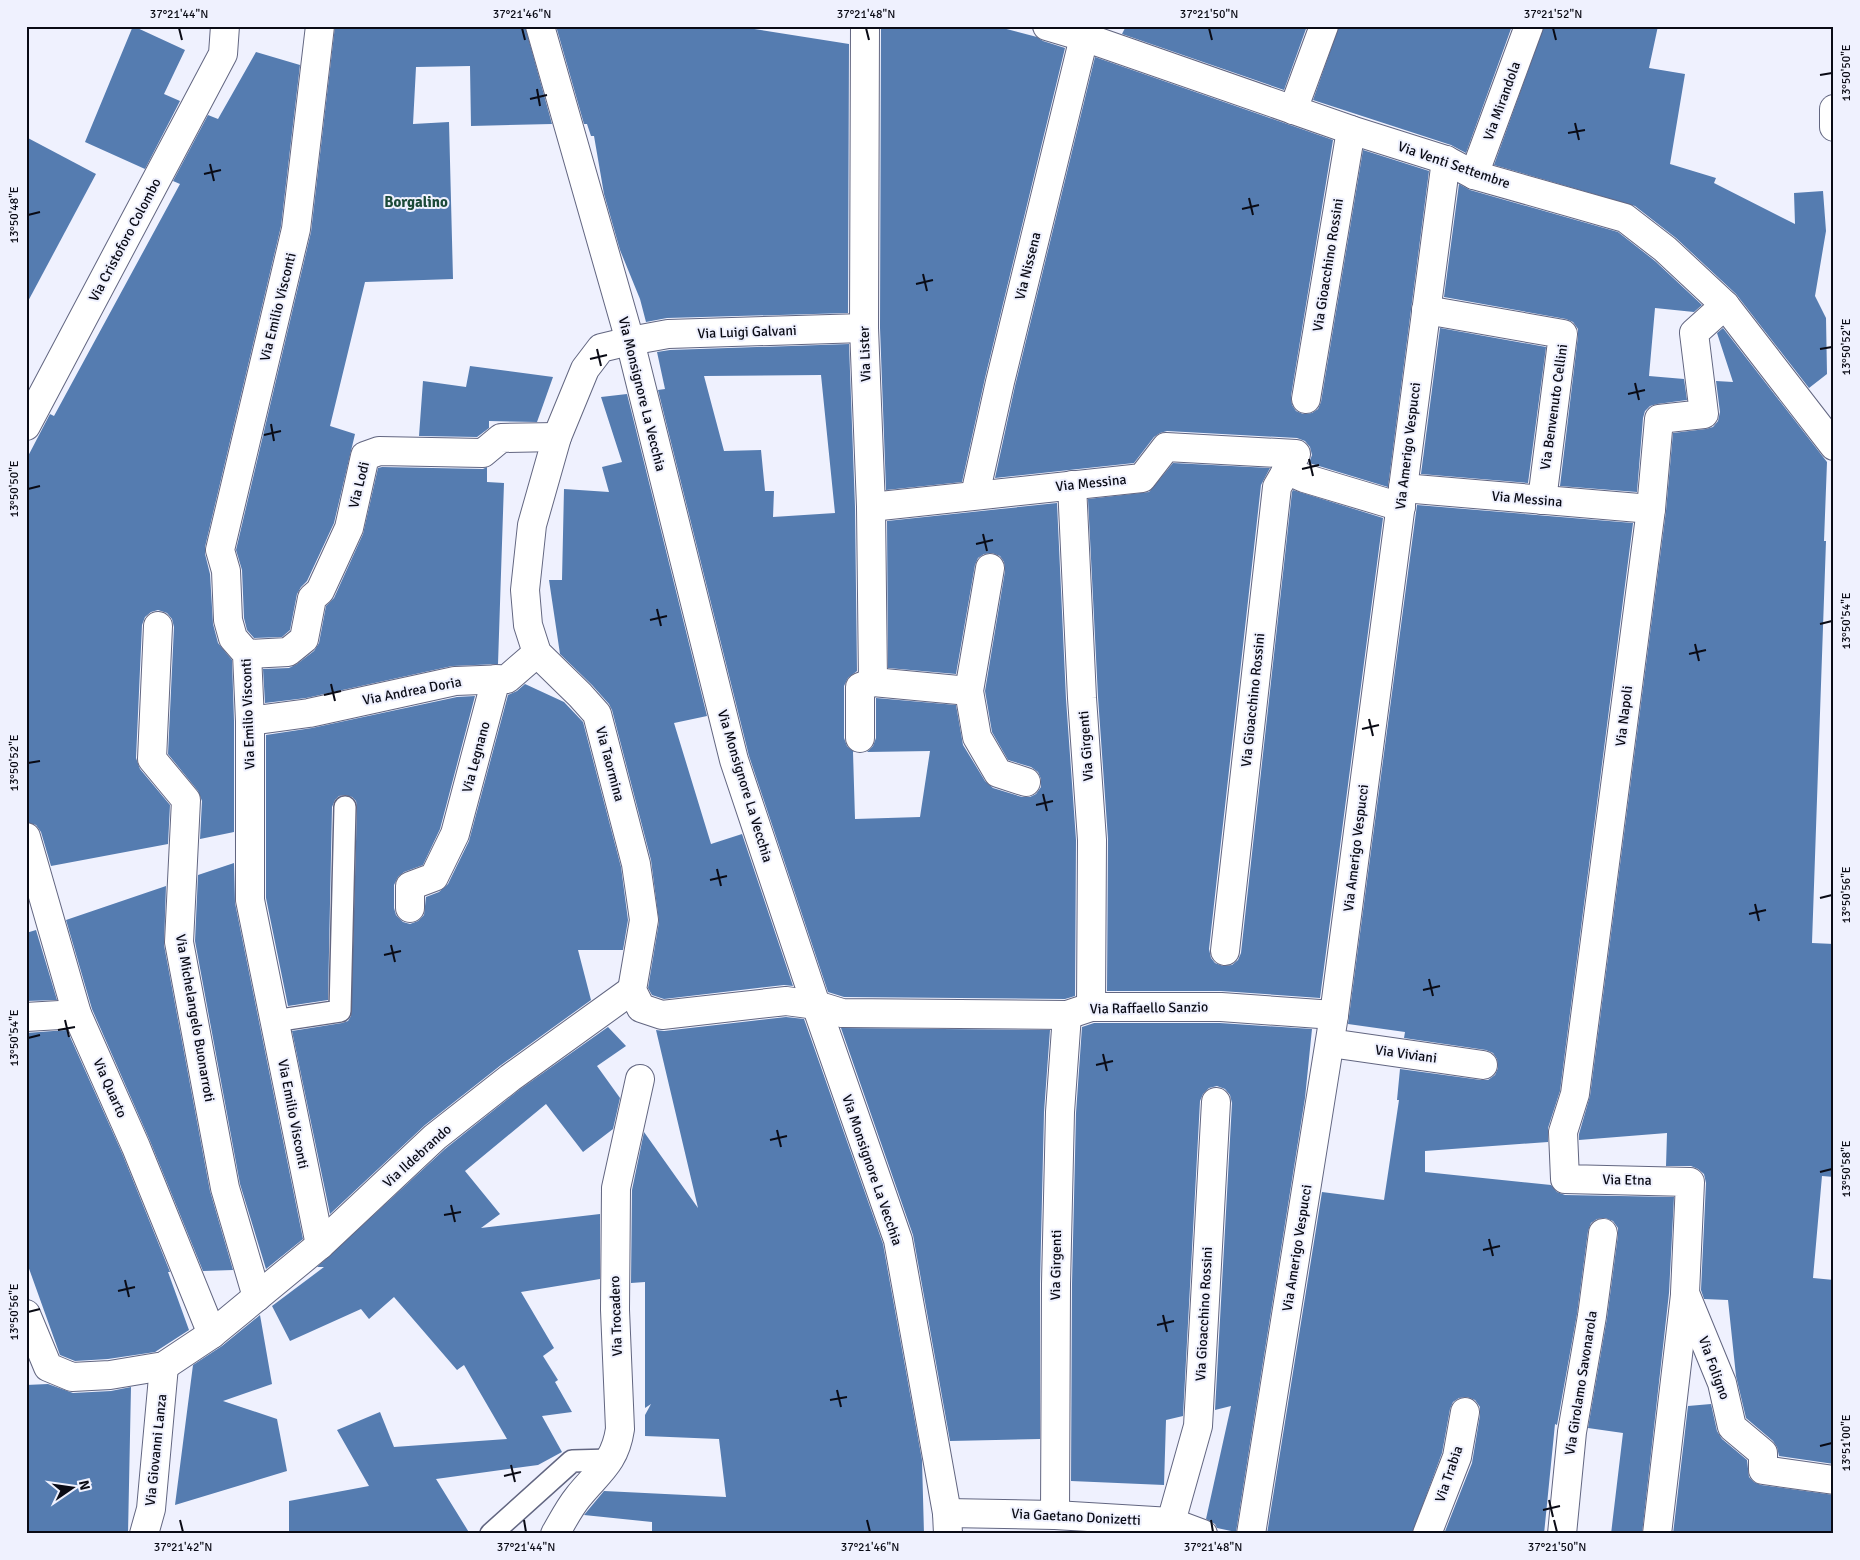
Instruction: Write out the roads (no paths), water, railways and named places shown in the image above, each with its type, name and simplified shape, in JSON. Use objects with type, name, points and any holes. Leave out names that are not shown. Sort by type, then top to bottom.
[{"type":"street","name":"Via Cristoforo Colombo","points":[[26,426],[223,54],[225,26]]},
{"type":"street","name":"Via Emilio Visconti","points":[[320,26],[296,229],[220,550],[226,571],[228,620],[233,638],[247,654],[250,720],[250,900],[320,1245]]},
{"type":"street","name":"Via Monsignore La Vecchia","points":[[540,26],[630,341],[734,760],[816,1005],[898,1240],[948,1523]]},
{"type":"street","name":"Via Lister","points":[[865,26],[864,328],[871,506],[873,682]]},
{"type":"street","name":"Via Venti Settembre","points":[[1047,26],[1100,36],[1293,110],[1446,160],[1474,175],[1625,218],[1666,249],[1725,305],[1834,446]]},
{"type":"street","points":[[1293,110],[1324,26]]},
{"type":"street","name":"Via Mirandola","points":[[1474,175],[1529,26]]},
{"type":"street","name":"Via Nissena","points":[[975,495],[1000,382],[1100,36]]},
{"type":"street","points":[[1834,109],[1834,127]]},
{"type":"street","name":"Via Gioacchino Rossini","points":[[1306,399],[1351,130]]},
{"type":"street","name":"Via Amerigo Vespucci","points":[[1252,1534],[1334,1015],[1446,160]]},
{"type":"street","name":"Via Napoli","points":[[1565,1179],[1563,1132],[1575,1094],[1651,509],[1658,420],[1704,414],[1694,333],[1725,305]]},
{"type":"street","name":"Via Benvenuto Cellini","points":[[1426,310],[1564,334],[1542,500]]},
{"type":"street","name":"Via Luigi Galvani","points":[[630,341],[668,334],[864,328]]},
{"type":"street","name":"Via Taormina","points":[[630,341],[601,348],[585,369],[557,437],[532,525],[525,590],[528,625],[537,653],[597,714],[636,864],[644,920],[632,990]]},
{"type":"street","name":"Via Lodi","points":[[247,654],[288,652],[304,639],[312,598],[320,591],[349,528],[366,456],[379,451],[483,453],[501,438],[557,437]]},
{"type":"street","name":"Via Messina","points":[[871,506],[1142,478],[1166,447],[1291,462],[1304,478],[1402,498],[1542,500],[1651,509]]},
{"type":"street","name":"Via Gioacchino Rossini","points":[[1226,951],[1277,487],[1291,462]]},
{"type":"street","name":"Via Girgenti","points":[[1055,1515],[1056,1284],[1060,1112],[1079,1011],[1092,840],[1082,698],[1072,485]]},
{"type":"street","points":[[990,568],[969,691],[977,737],[998,773],[1026,782]]},
{"type":"street","name":"Via Michelangelo Buonarroti","points":[[158,626],[152,759],[186,800],[179,942],[226,1188],[257,1297]]},
{"type":"street","name":"Via Andrea Doria","points":[[250,720],[309,713],[454,681],[507,679],[537,653]]},
{"type":"street","name":"Via Legnano","points":[[410,908],[410,886],[434,877],[455,834],[496,679]]},
{"type":"street","points":[[860,738],[860,687],[873,682],[969,691]]},
{"type":"street","name":"Via Quarto","points":[[26,837],[77,1014],[136,1146],[212,1334]]},
{"type":"street","points":[[632,990],[641,1008],[662,1015],[786,1002],[816,1005]]},
{"type":"street","name":"Via Ildebrando","points":[[164,1366],[212,1334],[320,1245],[435,1137],[510,1078],[632,990]]},
{"type":"street","name":"Via Raffaello Sanzio","points":[[816,1005],[842,1013],[1079,1011],[1221,1007],[1334,1015]]},
{"type":"street","points":[[26,1017],[77,1014]]},
{"type":"street","name":"Via Viviani","points":[[1330,1043],[1483,1065]]},
{"type":"street","name":"Via Trocadero","points":[[555,1534],[577,1499],[611,1460],[618,1445],[620,1429],[615,1310],[616,1188],[640,1079]]},
{"type":"street","name":"Via Gioacchino Rossini","points":[[1171,1522],[1198,1426],[1216,1102]]},
{"type":"street","name":"Via Etna","points":[[1565,1179],[1690,1182]]},
{"type":"street","name":"Via Foligno","points":[[1690,1182],[1685,1293],[1722,1383],[1732,1427],[1763,1453],[1763,1470],[1834,1480]]},
{"type":"street","name":"Via Girolamo Savonarola","points":[[1562,1534],[1572,1432],[1592,1316],[1603,1233]]},
{"type":"street","points":[[1657,1534],[1685,1293]]},
{"type":"street","points":[[26,1314],[48,1367],[72,1376],[110,1375],[164,1366]]},
{"type":"street","name":"Via Giovanni Lanza","points":[[144,1534],[151,1509],[164,1366]]},
{"type":"street","name":"Via Trabia","points":[[1427,1534],[1457,1457],[1465,1412]]},
{"type":"street","name":"Via Gaetano Donizetti","points":[[948,1523],[1055,1515],[1089,1525],[1171,1522],[1204,1534]]},
{"type":"lane","points":[[274,1021],[340,1010],[344,807]]},
{"type":"lane","points":[[491,1534],[572,1461],[611,1460]]},
{"type":"district","name":"Borgalino","points":[[416,202]]}]
